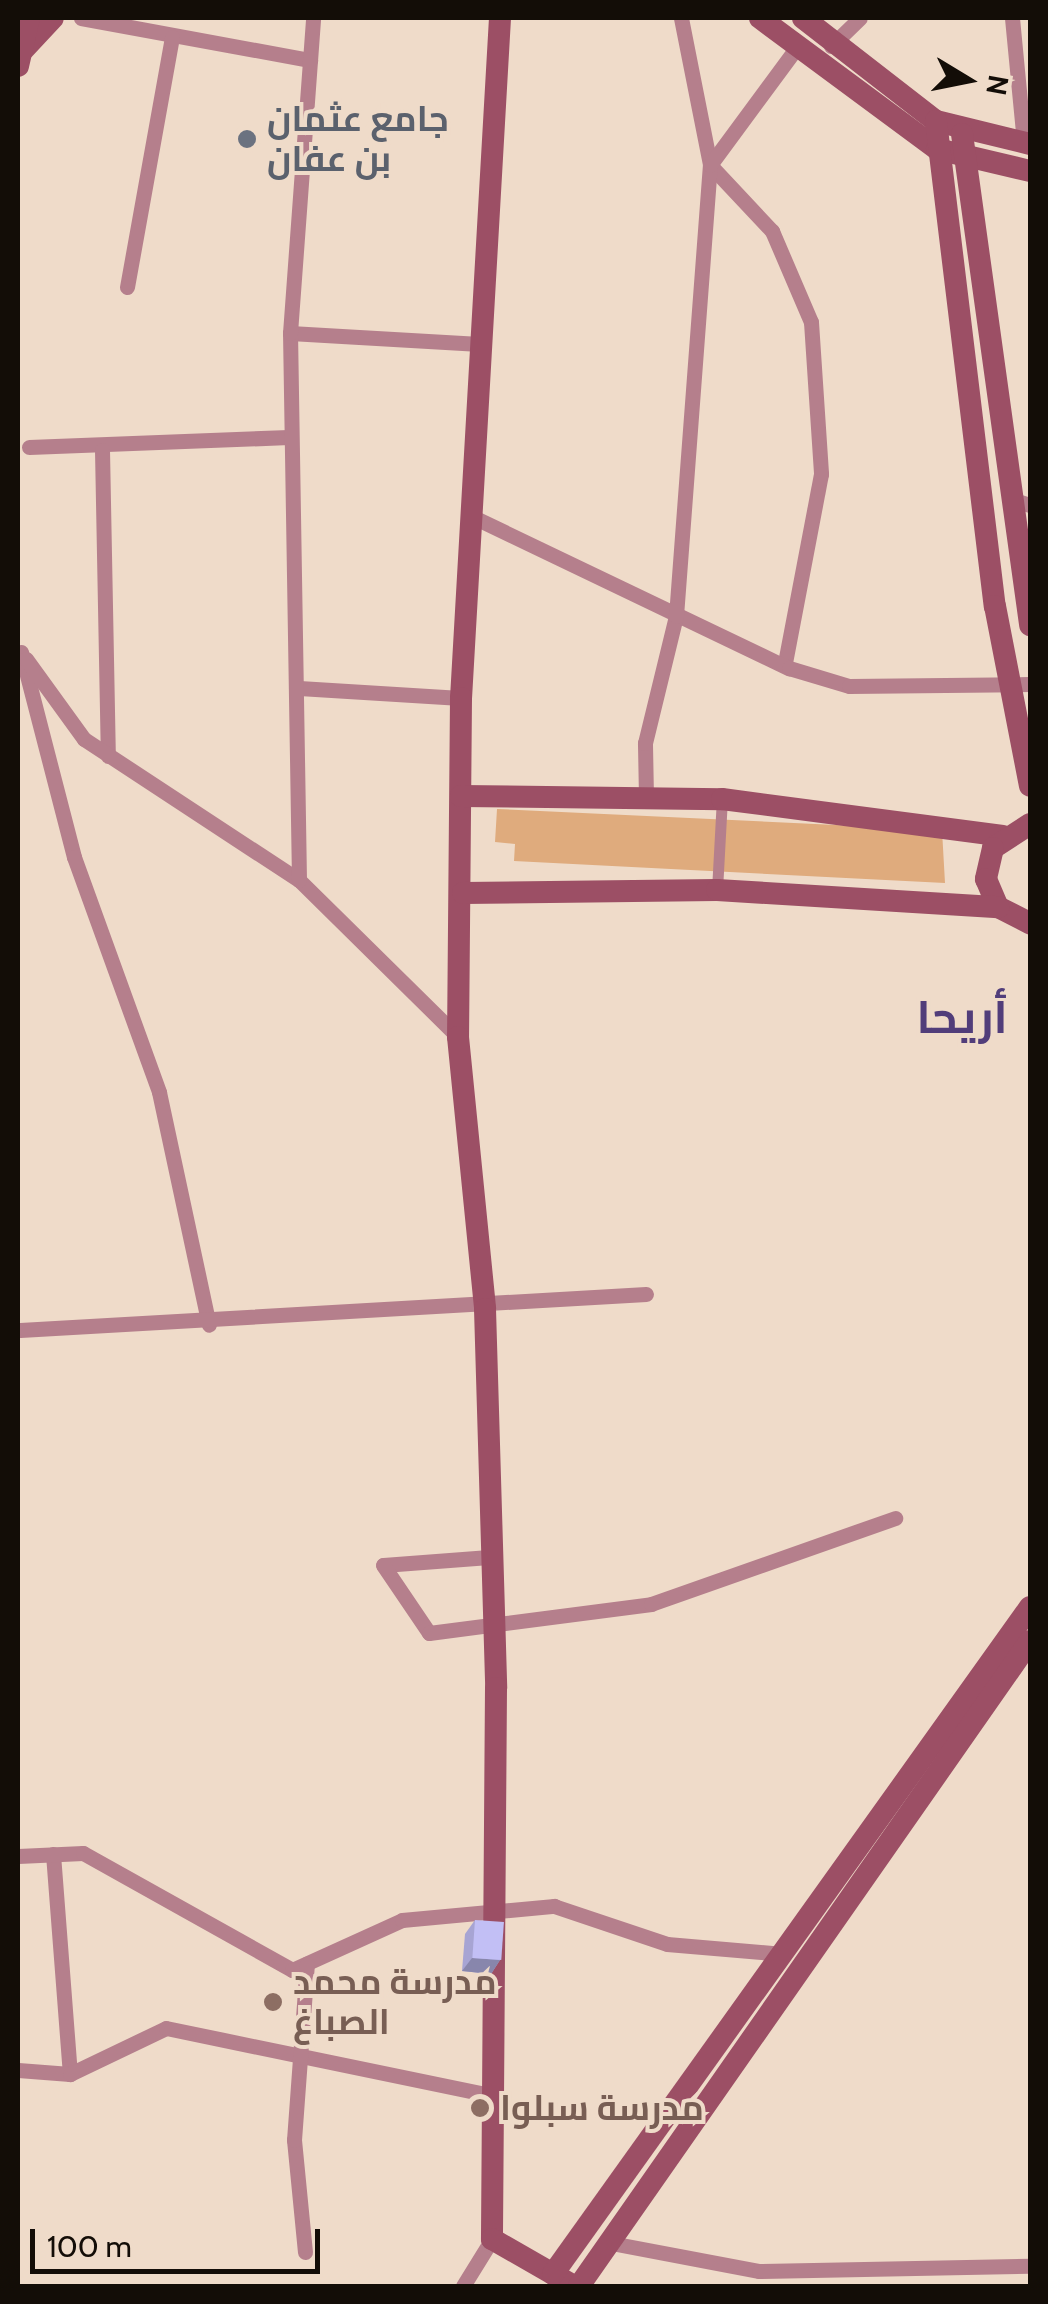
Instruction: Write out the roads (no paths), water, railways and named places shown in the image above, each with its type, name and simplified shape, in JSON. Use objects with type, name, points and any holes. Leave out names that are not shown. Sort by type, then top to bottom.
[{"type":"main road","points":[[19,56],[29,18]]},
{"type":"main road","points":[[19,56],[53,18]]},
{"type":"main road","points":[[500,18],[461,698],[463,892],[458,1038],[485,1309],[498,1914],[492,2239],[577,2286],[1030,1641]]},
{"type":"main road","points":[[760,18],[794,50],[936,149],[1027,144]]},
{"type":"main road","points":[[803,18],[831,46],[936,121],[962,145],[1030,171]]},
{"type":"main road","points":[[936,121],[936,149],[1021,686],[1030,786]]},
{"type":"main road","points":[[962,145],[1021,502],[1030,625]]},
{"type":"main road","points":[[461,796],[722,799],[1003,836],[1030,824]]},
{"type":"main road","points":[[998,907],[987,863],[1003,836]]},
{"type":"main road","points":[[463,892],[717,890],[998,907],[1030,923]]},
{"type":"main road","points":[[553,2274],[1030,1607]]},
{"type":"street","points":[[80,18],[310,60]]},
{"type":"street","points":[[299,880],[300,688],[289,437],[290,332],[314,18]]},
{"type":"street","points":[[646,797],[644,743],[676,616],[710,165],[681,18]]},
{"type":"street","points":[[831,46],[860,18]]},
{"type":"street","points":[[1012,18],[1027,144]]},
{"type":"street","points":[[128,287],[172,37]]},
{"type":"street","points":[[710,165],[794,50]]},
{"type":"street","points":[[710,165],[772,231],[811,322],[821,474],[785,663]]},
{"type":"street","points":[[290,332],[480,344]]},
{"type":"street","points":[[29,447],[102,450],[289,437]]},
{"type":"street","points":[[102,450],[108,756]]},
{"type":"street","points":[[469,515],[676,616],[849,686],[1021,686]]},
{"type":"street","points":[[19,647],[84,739],[299,880],[458,1038]]},
{"type":"street","points":[[19,647],[74,857],[160,1092],[208,1325]]},
{"type":"street","points":[[300,688],[461,698]]},
{"type":"street","points":[[717,890],[722,799]]},
{"type":"street","points":[[20,1330],[208,1325],[485,1309],[646,1294]]},
{"type":"street","points":[[490,1557],[383,1566],[430,1633],[650,1604],[895,1518]]},
{"type":"street","points":[[18,1856],[82,1853],[292,1970],[402,1920],[554,1906],[667,1944],[783,1954]]},
{"type":"street","points":[[53,1854],[70,2074]]},
{"type":"street","points":[[305,2252],[294,2140],[307,1963]]},
{"type":"street","points":[[18,2070],[70,2074],[166,2028],[298,2061],[494,2096]]},
{"type":"street","points":[[463,2286],[492,2239]]},
{"type":"street","points":[[610,2244],[758,2271],[1030,2266]]},
{"type":"place","name":"جامع عثمان بن عفان","points":[[247,139]]},
{"type":"place","name":"مدرسة محمد الصباغ","points":[[273,2002]]},
{"type":"place","name":"مدرسة سبلوا","points":[[480,2108]]},
{"type":"district","name":"أريحا","points":[[962,1018]]}]
